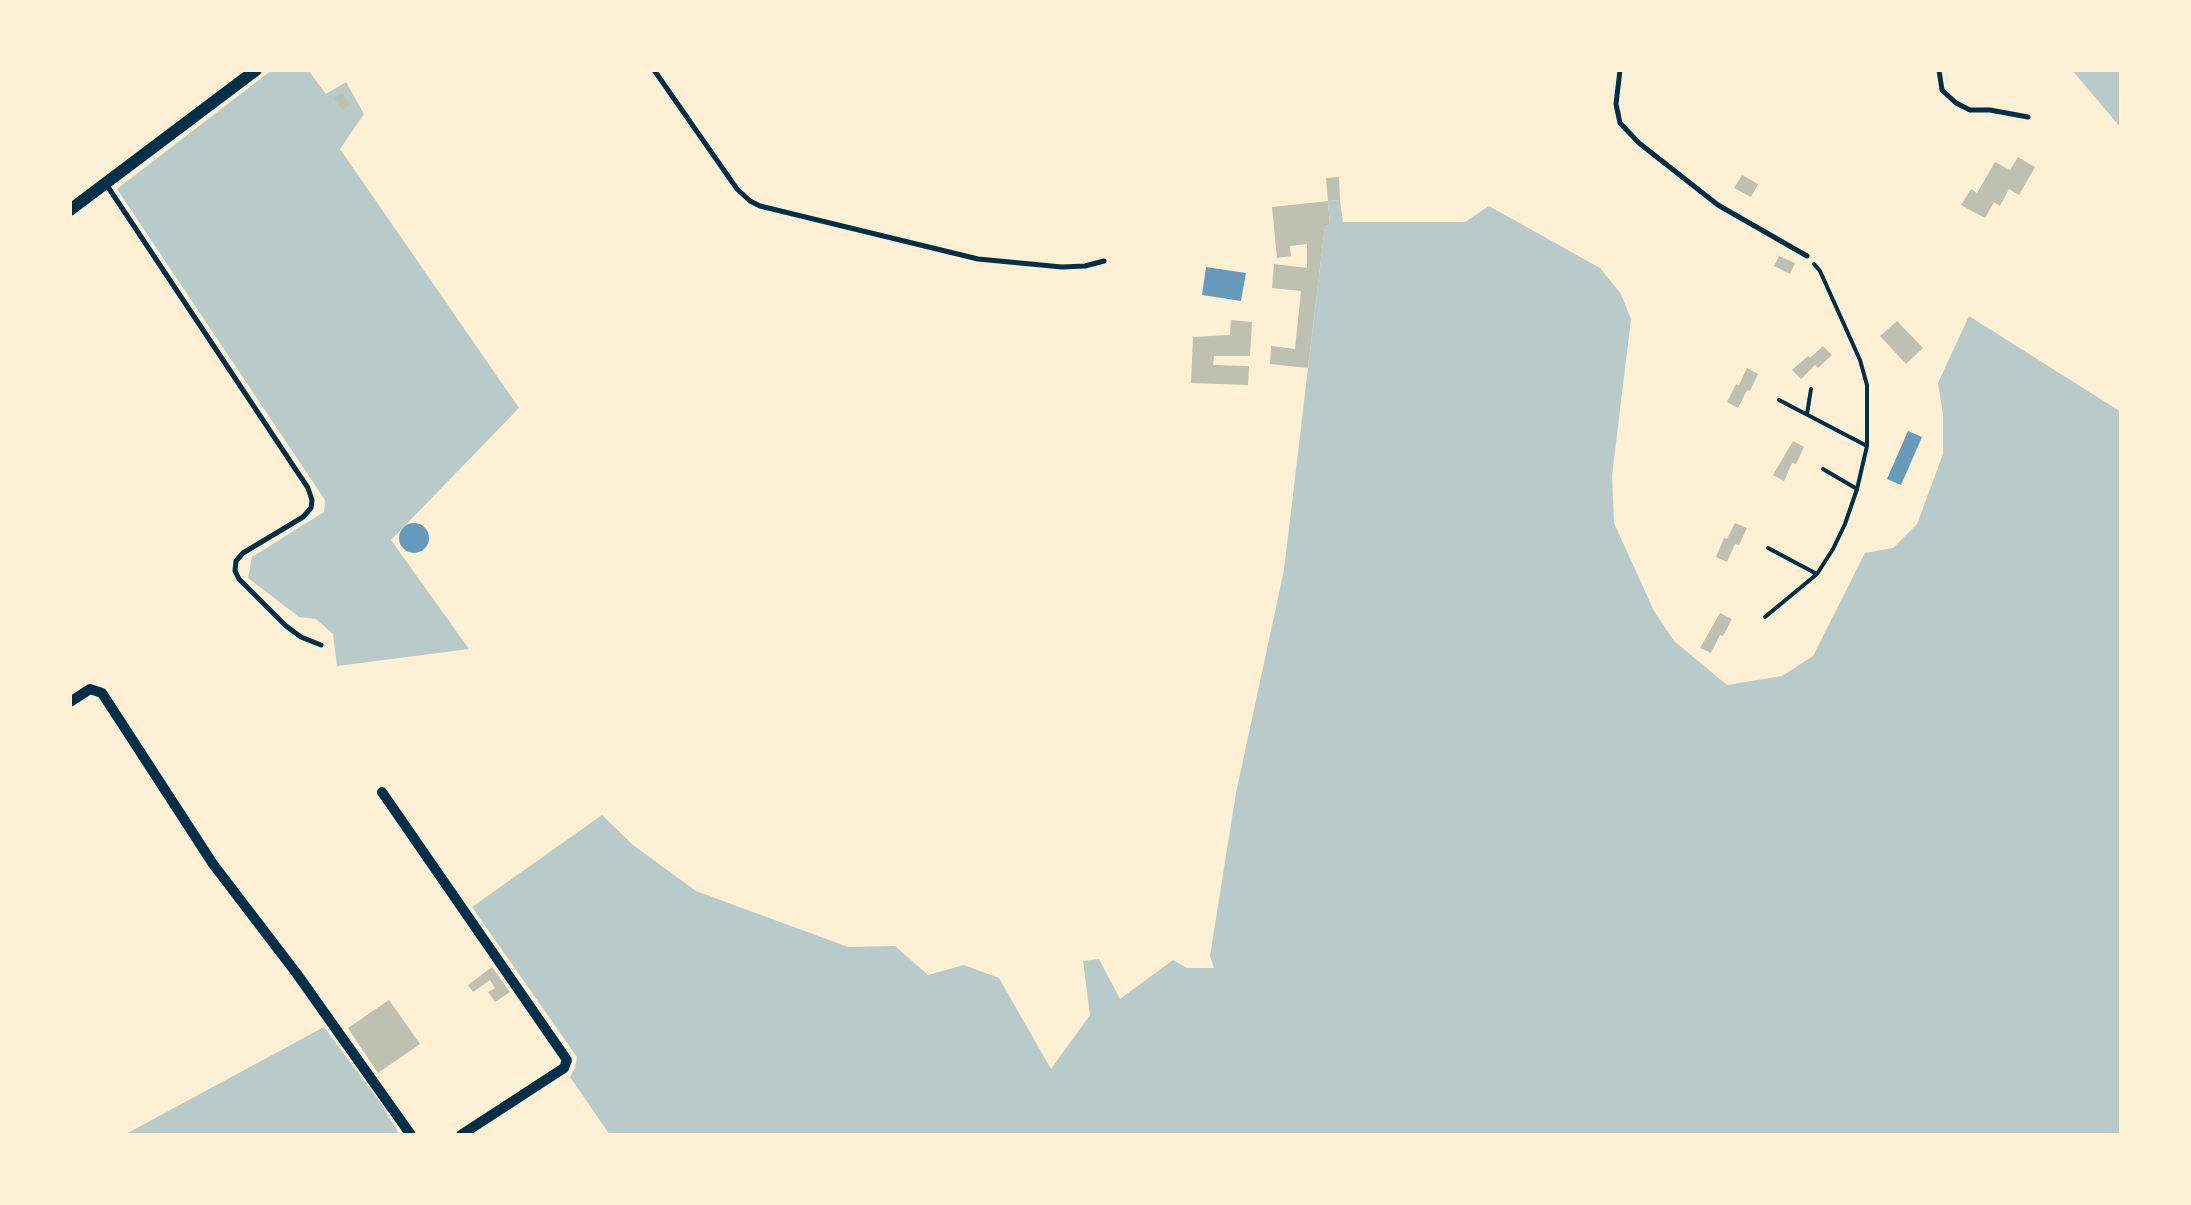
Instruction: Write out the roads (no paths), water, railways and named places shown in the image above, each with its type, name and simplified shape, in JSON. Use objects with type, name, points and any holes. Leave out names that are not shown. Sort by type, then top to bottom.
[{"type":"street","points":[[70,210],[256,70]]},
{"type":"street","points":[[70,702],[90,689],[102,693],[212,864],[297,974],[411,1135]]},
{"type":"street","points":[[382,792],[567,1060],[564,1068],[461,1135]]},
{"type":"lane","points":[[654,70],[737,189],[760,206],[978,259],[1062,268],[1104,261]]},
{"type":"lane","points":[[1620,70],[1616,104],[1620,123],[1638,144],[1718,206],[1807,256]]},
{"type":"lane","points":[[1939,70],[1942,90],[1956,103],[1970,110],[2028,117]]},
{"type":"lane","points":[[106,184],[308,488],[311,508],[243,553],[236,561],[235,571],[286,626],[320,646]]},
{"type":"water","points":[[1206,267],[1246,273],[1241,301],[1202,295]]},
{"type":"water","points":[[1908,431],[1922,437],[1901,485],[1887,479]]},
{"type":"water","points":[[414,523],[424,528],[429,538],[424,548],[414,553],[404,548],[399,538],[404,528]]}]
